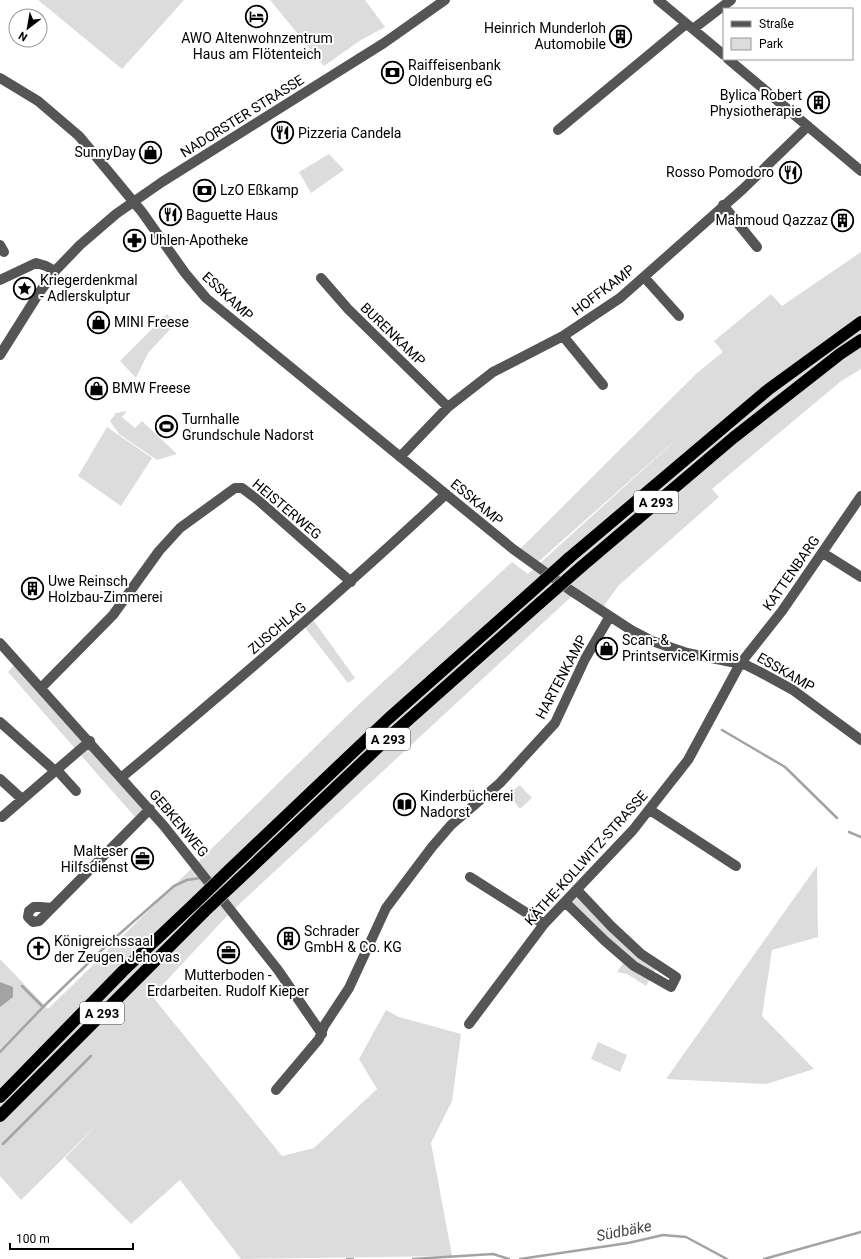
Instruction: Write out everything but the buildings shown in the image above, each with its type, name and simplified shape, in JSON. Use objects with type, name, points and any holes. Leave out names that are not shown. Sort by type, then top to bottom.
[{"type":"highway","name":"A 293","points":[[0,1097],[123,972],[388,719],[569,558],[769,389],[861,322]]},
{"type":"highway","name":"A 293","points":[[0,1116],[205,911],[389,738],[581,567],[733,438],[840,354],[861,340]]},
{"type":"street","name":"NADORSTER STRASSE","points":[[0,356],[39,293],[55,271],[80,245],[116,214],[384,43],[445,0]]},
{"type":"street","points":[[658,0],[723,54]]},
{"type":"street","points":[[558,130],[690,26],[731,0]]},
{"type":"street","points":[[729,60],[861,171]]},
{"type":"street","name":"ESSKAMP","points":[[0,78],[38,100],[74,130],[133,202],[206,298],[526,560],[610,616],[652,641],[687,653],[740,664],[760,672],[793,690],[861,740]]},
{"type":"street","name":"HOFFKAMP","points":[[400,457],[448,407],[493,372],[563,336],[620,298],[743,189],[808,126]]},
{"type":"street","points":[[724,205],[757,247]]},
{"type":"street","points":[[0,280],[39,263],[55,271]]},
{"type":"street","points":[[644,277],[680,316]]},
{"type":"street","name":"BURENKAMP","points":[[321,278],[348,309],[448,407]]},
{"type":"street","points":[[563,336],[603,385]]},
{"type":"street","name":"HEISTERWEG","points":[[41,688],[113,615],[159,551],[180,528],[235,488],[242,488],[258,500],[351,582]]},
{"type":"street","name":"ZUSCHLAG","points":[[122,777],[238,681],[351,582],[446,494]]},
{"type":"street","name":"KATTENBARG","points":[[740,664],[770,626],[823,553],[861,496]]},
{"type":"street","points":[[823,553],[861,577]]},
{"type":"street","name":"HARTENKAMP","points":[[276,1090],[319,1039],[324,1026],[349,988],[386,908],[451,825],[500,783],[555,723],[586,659],[610,616]]},
{"type":"street","name":"GEBKENWEG","points":[[0,643],[150,809],[274,965],[322,1034]]},
{"type":"street","name":"KÄTHE-KOLLWITZ-STRASSE","points":[[469,1024],[544,924],[650,810],[688,760],[740,664]]},
{"type":"street","points":[[0,722],[55,770],[76,791]]},
{"type":"street","points":[[2,817],[90,741]]},
{"type":"street","points":[[0,779],[22,799]]},
{"type":"street","points":[[52,908],[150,809]]},
{"type":"street","points":[[650,810],[736,866]]},
{"type":"street","points":[[470,877],[544,924]]},
{"type":"street","points":[[565,902],[604,941],[634,966],[671,987],[676,977],[641,954],[611,926],[577,890]]},
{"type":"green space","points":[[38,0],[184,0],[122,69]]},
{"type":"green space","points":[[270,0],[365,0],[385,27],[361,40],[324,66]]},
{"type":"green space","points":[[329,154],[344,170],[311,193],[299,172]]},
{"type":"green space","points":[[861,252],[861,369],[840,382],[712,489],[719,497],[619,585],[603,607],[572,596],[234,909],[198,862],[355,708],[512,562],[528,574],[688,429],[538,562],[520,549],[697,373],[723,352],[714,341],[771,294],[782,306]]},
{"type":"green space","points":[[167,314],[176,323],[148,353],[136,378],[120,361]]},
{"type":"green space","points":[[127,411],[122,417],[135,428],[142,421],[177,454],[157,460],[119,434],[110,421],[116,413]]},
{"type":"green space","points":[[107,427],[152,458],[121,506],[78,476]]},
{"type":"green space","points":[[311,617],[355,678],[348,683],[303,625]]},
{"type":"green space","points":[[14,665],[144,808],[135,817],[8,672]]},
{"type":"green space","points":[[520,785],[532,798],[520,809],[508,794]]},
{"type":"green space","points":[[817,866],[818,937],[772,950],[762,1016],[814,1069],[766,1084],[666,1079]]},
{"type":"green space","points":[[192,868],[228,915],[152,996],[282,1156],[314,1148],[377,1089],[359,1059],[386,1010],[399,1017],[461,1034],[452,1101],[431,1143],[452,1256],[241,1259],[180,1180],[131,1224],[65,1158],[98,1124],[21,1200],[0,1176],[0,959],[48,1009]]},
{"type":"green space","points":[[577,890],[658,965],[646,986],[627,974],[617,972],[626,959],[565,903]]},
{"type":"green space","points":[[598,1042],[627,1055],[620,1072],[591,1059]]},
{"type":"shaded area","points":[[0,982],[13,987],[13,997],[0,1007]]},
{"type":"waterway","points":[[722,730],[785,767],[837,818]]},
{"type":"waterway","points":[[849,832],[861,837]]},
{"type":"waterway","points":[[0,1052],[43,1007],[108,944],[174,886],[187,880],[200,878]]},
{"type":"waterway","points":[[22,986],[43,1007]]},
{"type":"waterway","points":[[3,1144],[91,1056]]},
{"type":"waterway","name":"Südbäke","points":[[764,1259],[861,1232]]},
{"type":"waterway","name":"Südbäke","points":[[520,1259],[628,1243],[663,1235],[686,1237],[727,1259]]},
{"type":"waterway","name":"Südbäke","points":[[413,1259],[493,1254],[509,1259]]},
{"type":"waterway","name":"Südbäke","points":[[347,1259],[353,1259]]},
{"type":"place","name":"AWO Altenwohnzentrum Haus am Flötenteich","points":[[257,16]]},
{"type":"place","name":"Heinrich Munderloh Automobile","points":[[621,36]]},
{"type":"place","name":"Raiffeisenbank Oldenburg eG","points":[[392,73]]},
{"type":"place","name":"Bylica Robert Physiotherapie","points":[[818,103]]},
{"type":"place","name":"Pizzeria Candela","points":[[282,133]]},
{"type":"place","name":"SunnyDay","points":[[151,152]]},
{"type":"place","name":"Rosso Pomodoro","points":[[790,172]]},
{"type":"place","name":"LzO Eßkamp","points":[[205,190]]},
{"type":"place","name":"Baguette Haus","points":[[170,215]]},
{"type":"place","name":"Mahmoud Qazzaz","points":[[843,220]]},
{"type":"place","name":"Uhlen-Apotheke","points":[[134,240]]},
{"type":"place","name":"Kriegerdenkmal - Adlerskulptur","points":[[24,288]]},
{"type":"place","name":"MINI Freese","points":[[98,322]]},
{"type":"place","name":"BMW Freese","points":[[96,388]]},
{"type":"place","name":"Turnhalle Grundschule Nadorst","points":[[167,427]]},
{"type":"place","name":"Uwe Reinsch Holzbau-Zimmerei","points":[[33,589]]},
{"type":"place","name":"Scan- & Printservice Kirmis","points":[[607,648]]},
{"type":"place","name":"Kinderbücherei Nadorst","points":[[405,804]]},
{"type":"place","name":"Malteser Hilfsdienst","points":[[143,859]]},
{"type":"place","name":"Schrader GmbH & Co. KG","points":[[288,939]]},
{"type":"place","name":"Königreichssaal der Zeugen Jehovas","points":[[38,949]]},
{"type":"place","name":"Mutterboden - Erdarbeiten. Rudolf Kieper","points":[[228,953]]}]
